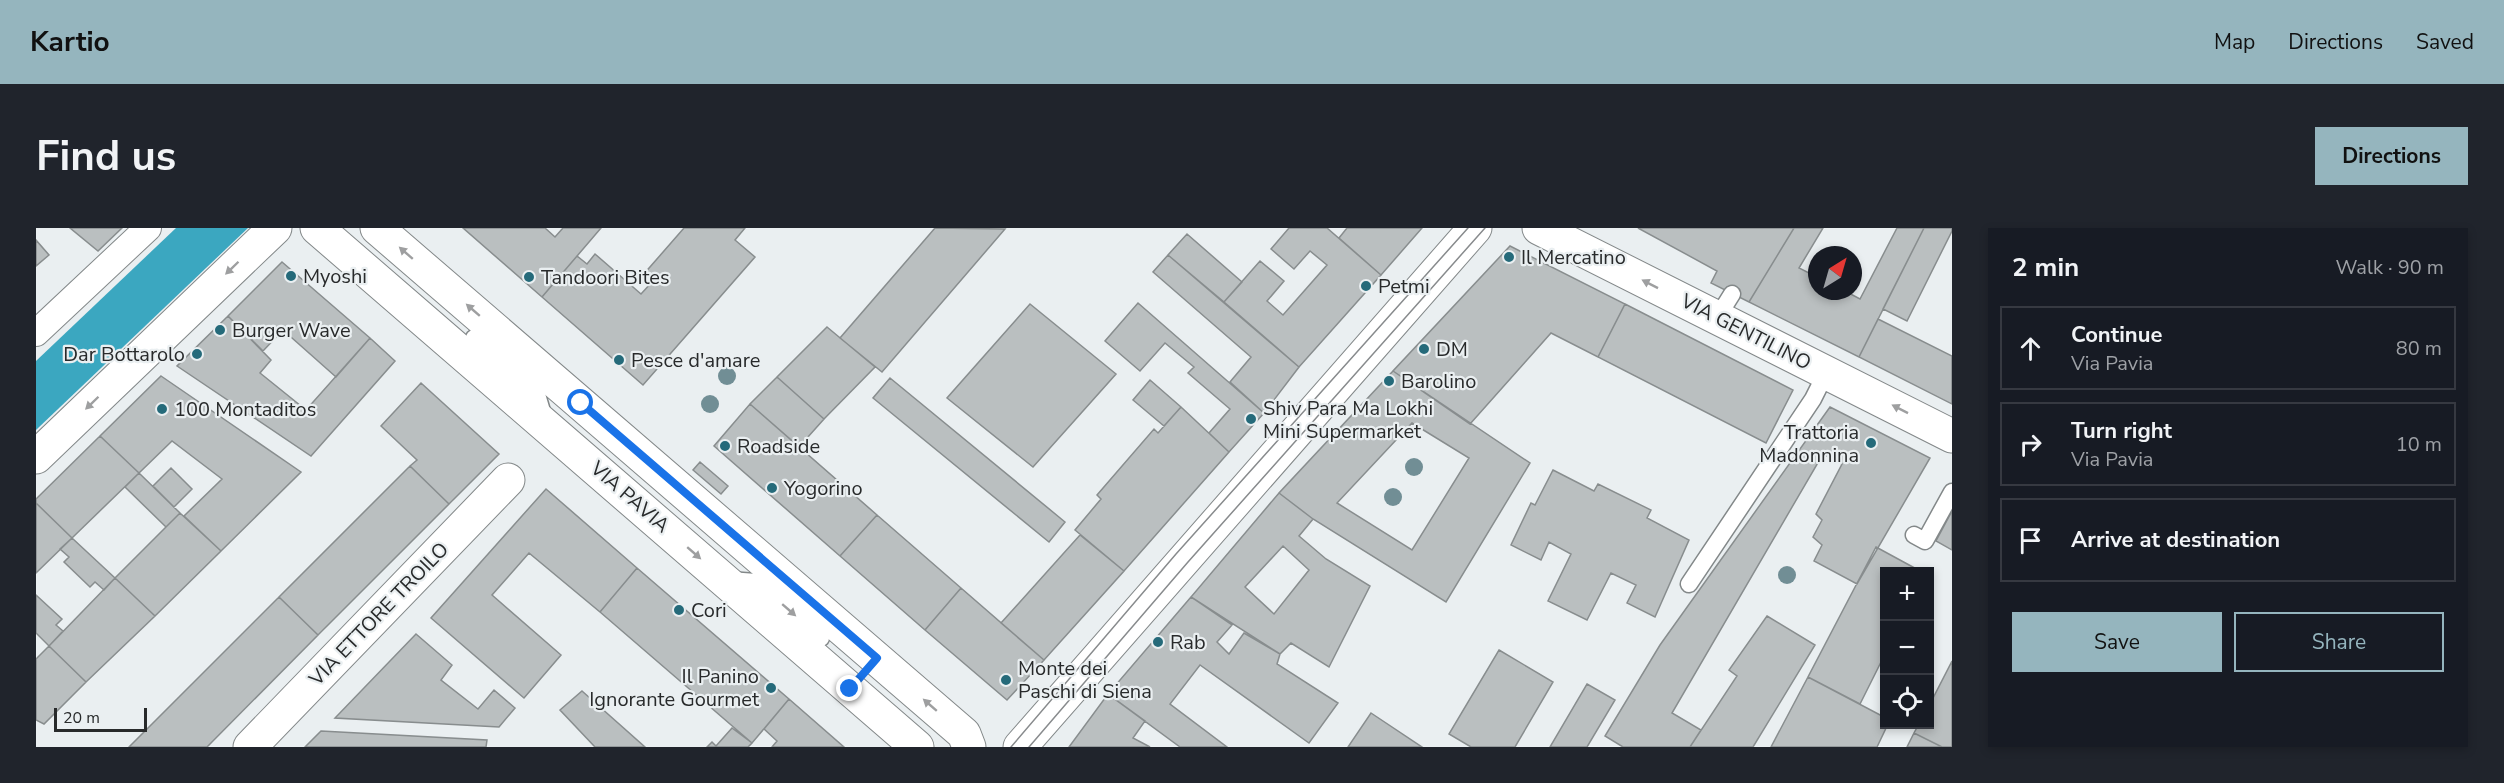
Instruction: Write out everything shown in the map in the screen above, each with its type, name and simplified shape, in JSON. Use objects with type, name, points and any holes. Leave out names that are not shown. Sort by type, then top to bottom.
[{"type":"street","points":[[36,333],[148,228]]},
{"type":"street","points":[[36,457],[275,228]]},
{"type":"street","name":"VIA PAVIA","points":[[317,228],[917,747]]},
{"type":"street","name":"VIA PAVIA","points":[[377,228],[964,734],[969,747]]},
{"type":"street","points":[[1020,747],[1475,228]]},
{"type":"street","name":"VIA GENTILINO","points":[[1539,228],[1724,306],[1826,373],[1952,436]]},
{"type":"street","points":[[410,307],[436,279]]},
{"type":"street","name":"VIA ETTORE TROILO","points":[[250,747],[508,480]]},
{"type":"street","points":[[850,689],[877,658]]},
{"type":"lane","points":[[474,338],[536,392],[545,423]]},
{"type":"lane","points":[[1689,584],[1813,399],[1826,373]]},
{"type":"lane","points":[[1914,535],[1925,541],[1952,492]]},
{"type":"lane","points":[[725,579],[756,582],[821,638]]},
{"type":"water","points":[[176,228],[248,228],[36,430],[36,361]]},
{"type":"building","points":[[70,228],[122,228],[98,251]]},
{"type":"building","points":[[463,228],[545,228],[555,237],[563,228],[601,228],[542,297]]},
{"type":"building","points":[[684,228],[745,228],[735,240],[755,257],[643,385],[542,297],[577,256],[587,264],[595,254],[641,294],[652,282],[643,275]]},
{"type":"building","points":[[935,228],[1005,229],[882,372],[840,338]]},
{"type":"building","points":[[1289,228],[1327,228],[1381,275],[1299,367],[1224,302],[1260,261],[1284,281],[1267,301],[1283,315],[1327,265],[1310,251],[1294,269],[1271,249]]},
{"type":"building","points":[[1347,228],[1422,228],[1381,275],[1339,238]]},
{"type":"building","points":[[1638,228],[1794,228],[1749,302],[1711,283],[1717,271]]},
{"type":"building","points":[[1794,228],[1823,228],[1812,246],[1808,246],[1808,253],[1799,268],[1808,272],[1808,300],[1862,300],[1862,295],[1897,228],[1924,228],[1859,357],[1749,302]]},
{"type":"building","points":[[1924,228],[1952,228],[1952,231],[1907,321],[1883,309]]},
{"type":"building","points":[[1187,234],[1242,282],[1224,302],[1168,255]]},
{"type":"building","points":[[36,240],[49,255],[36,266]]},
{"type":"building","points":[[1510,246],[1625,304],[1598,357],[1551,333],[1470,424],[1393,371]]},
{"type":"building","points":[[1168,255],[1299,367],[1264,413],[1230,382],[1251,357],[1153,272]]},
{"type":"building","points":[[282,262],[370,338],[336,377],[283,330],[263,351],[228,316]]},
{"type":"building","points":[[1138,303],[1264,413],[1229,452],[1209,433],[1230,409],[1188,373],[1194,367],[1165,343],[1140,371],[1105,341]]},
{"type":"building","points":[[1030,304],[1116,374],[1033,467],[947,398]]},
{"type":"building","points":[[1625,304],[1793,390],[1766,443],[1598,357]]},
{"type":"building","points":[[228,316],[271,360],[260,373],[306,410],[370,338],[395,361],[311,456],[177,366]]},
{"type":"building","points":[[1878,319],[1952,356],[1952,404],[1859,357]]},
{"type":"building","points":[[827,327],[875,367],[824,419],[777,377]]},
{"type":"building","points":[[1393,371],[1530,463],[1446,602],[1313,519],[1279,493]],"holes":[[[1412,423],[1469,458],[1412,550],[1337,503]]]},
{"type":"building","points":[[161,376],[301,472],[221,551],[184,516],[222,479],[172,441],[139,473],[100,436]]},
{"type":"building","points":[[777,377],[824,419],[799,447],[750,404]]},
{"type":"building","points":[[890,378],[1065,522],[1049,542],[873,398]]},
{"type":"building","points":[[1150,380],[1181,407],[1164,426],[1133,400]]},
{"type":"building","points":[[421,383],[499,454],[449,504],[410,466],[417,460],[381,426]]},
{"type":"building","points":[[750,404],[877,515],[840,556],[714,446]]},
{"type":"building","points":[[1181,407],[1229,452],[1124,571],[1075,530],[1101,499],[1097,495],[1154,429],[1158,433]]},
{"type":"building","points":[[1830,407],[1930,458],[1857,584],[1814,561],[1822,545],[1813,537],[1822,520],[1816,514],[1842,464],[1823,454],[1672,713],[1701,730],[1690,747],[1623,747],[1605,736],[1660,645]]},
{"type":"building","points":[[100,436],[139,473],[72,538],[36,503],[36,499]]},
{"type":"building","points":[[700,462],[728,486],[721,494],[693,470]]},
{"type":"building","points":[[410,466],[449,504],[318,635],[279,597]]},
{"type":"building","points":[[171,468],[192,489],[174,507],[153,486]]},
{"type":"building","points":[[1553,470],[1594,491],[1598,484],[1651,510],[1647,518],[1689,540],[1655,617],[1627,603],[1636,585],[1611,573],[1587,620],[1548,601],[1571,554],[1549,542],[1541,560],[1511,545],[1531,503],[1535,505]]},
{"type":"building","points":[[139,473],[180,513],[166,527],[125,487]]},
{"type":"building","points":[[546,489],[637,568],[600,612],[529,553],[492,595],[561,655],[524,698],[431,618]]},
{"type":"building","points":[[1279,493],[1313,519],[1299,536],[1326,559],[1370,586],[1329,667],[1291,643],[1280,654],[1191,597]],"holes":[[[1283,546],[1309,570],[1274,614],[1245,587]]]},
{"type":"building","points":[[36,503],[72,538],[36,573]]},
{"type":"building","points":[[1952,511],[1952,550],[1936,541]]},
{"type":"building","points":[[180,513],[221,551],[155,616],[115,578]]},
{"type":"building","points":[[877,515],[961,588],[925,630],[840,556]]},
{"type":"building","points":[[1080,535],[1124,571],[1044,660],[1001,623]]},
{"type":"building","points":[[72,538],[115,578],[104,590],[95,582],[90,587],[64,562],[69,557],[60,549]]},
{"type":"building","points":[[1876,547],[1913,567],[1880,567],[1880,664],[1860,704],[1808,677]]},
{"type":"building","points":[[637,568],[789,699],[752,743],[600,612]]},
{"type":"building","points":[[115,578],[155,616],[86,682],[49,646]]},
{"type":"building","points":[[961,588],[1044,660],[1007,700],[925,630]]},
{"type":"building","points":[[36,595],[62,619],[56,625],[63,631],[49,646],[36,633]]},
{"type":"building","points":[[279,597],[318,635],[207,747],[129,747]]},
{"type":"building","points":[[1191,597],[1232,625],[1217,642],[1229,654],[1244,633],[1280,654],[1277,664],[1338,703],[1309,743],[1200,665],[1170,704],[1227,747],[1180,747],[1108,694]]},
{"type":"building","points":[[1767,616],[1815,645],[1753,747],[1690,747],[1737,676],[1729,670]]},
{"type":"building","points":[[416,634],[452,665],[441,680],[478,709],[494,690],[515,708],[499,727],[335,718]]},
{"type":"building","points":[[49,646],[86,682],[44,724],[36,720],[36,659]]},
{"type":"building","points":[[1499,650],[1553,682],[1515,747],[1471,747],[1449,734]]},
{"type":"building","points":[[1952,661],[1952,747],[1942,747],[1914,733],[1916,729],[1934,729],[1934,696]]},
{"type":"building","points":[[1808,677],[1880,715],[1880,729],[1886,729],[1877,747],[1771,747]]},
{"type":"building","points":[[1587,684],[1615,700],[1587,747],[1550,747]]},
{"type":"building","points":[[582,691],[645,747],[595,747],[560,710]]},
{"type":"building","points":[[1108,694],[1145,721],[1133,738],[1150,747],[1069,747]]},
{"type":"building","points":[[789,699],[844,747],[772,747],[777,741],[764,729]]},
{"type":"building","points":[[1371,713],[1422,747],[1348,747]]},
{"type":"building","points":[[732,728],[752,743],[748,747],[707,747],[712,742],[716,746]]},
{"type":"building","points":[[321,731],[487,740],[486,747],[305,747]]},
{"type":"building","points":[[1914,733],[1942,747],[1907,747]]},
{"type":"tram line","points":[[1011,747],[1176,554],[1468,228]]},
{"type":"tram line","points":[[1029,747],[1188,562],[1485,228]]},
{"type":"place","name":"Il Mercatino","points":[[1509,257]]},
{"type":"place","name":"Myoshi","points":[[291,276]]},
{"type":"place","name":"Tandoori Bites","points":[[529,277]]},
{"type":"place","name":"Petmi","points":[[1366,286]]},
{"type":"place","name":"Burger Wave","points":[[220,330]]},
{"type":"place","name":"DM","points":[[1424,349]]},
{"type":"place","name":"Dar Bottarolo","points":[[197,354]]},
{"type":"place","name":"Pesce d'amare","points":[[619,360]]},
{"type":"place","name":"Barolino","points":[[1389,381]]},
{"type":"place","name":"100 Montaditos","points":[[162,409]]},
{"type":"place","name":"Shiv Para Ma Lokhi Mini Supermarket","points":[[1251,419]]},
{"type":"place","name":"Trattoria Madonnina","points":[[1871,443]]},
{"type":"place","name":"Roadside","points":[[725,446]]},
{"type":"place","name":"Yogorino","points":[[772,488]]},
{"type":"place","name":"Cori","points":[[679,610]]},
{"type":"place","name":"Rab","points":[[1158,642]]},
{"type":"place","name":"Monte dei Paschi di Siena","points":[[1006,680]]},
{"type":"place","name":"Il Panino Ignorante Gourmet","points":[[771,688]]},
{"type":"route","points":[[581,403],[877,658],[850,689]]}]
